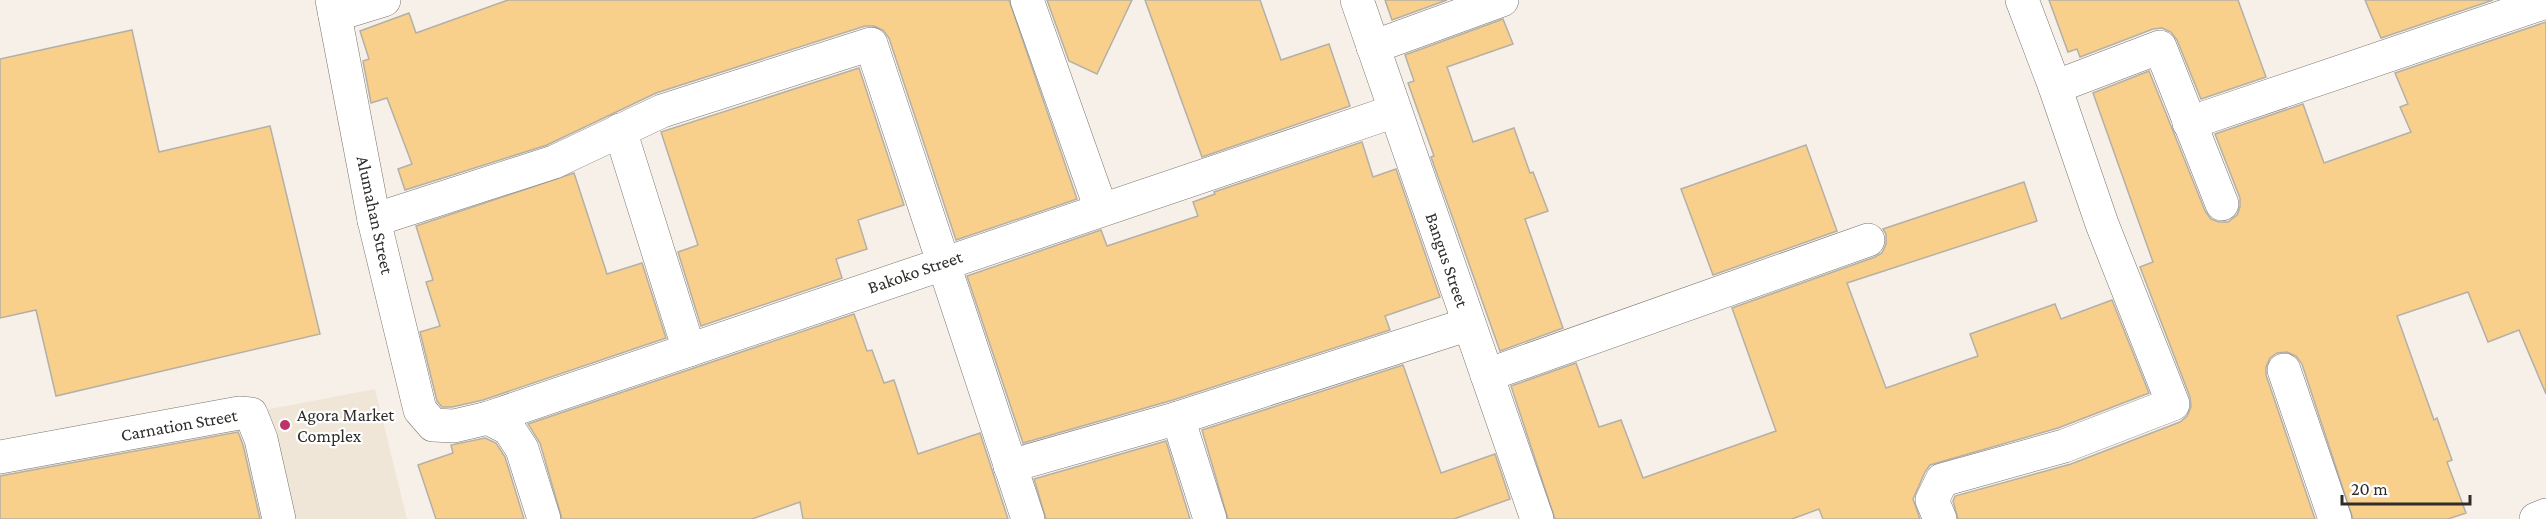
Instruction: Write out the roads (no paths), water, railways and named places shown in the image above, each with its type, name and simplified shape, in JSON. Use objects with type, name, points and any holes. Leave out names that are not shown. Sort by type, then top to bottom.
[{"type":"street","points":[[334,7],[384,0]]},
{"type":"street","points":[[1027,0],[1101,209]]},
{"type":"street","name":"Bangus Street","points":[[1357,0],[1487,375],[1529,517]]},
{"type":"street","points":[[1373,47],[1502,0]]},
{"type":"street","points":[[1940,519],[1932,500],[1942,480],[2064,446],[2173,404],[2102,224],[2055,87],[2022,0]]},
{"type":"street","points":[[2189,123],[2546,2]]},
{"type":"street","name":"Alumahan Street","points":[[334,7],[375,220],[420,410],[433,425]]},
{"type":"street","points":[[375,220],[554,162],[662,111],[871,44],[1028,519]]},
{"type":"street","points":[[2055,87],[2160,47],[2222,204]]},
{"type":"street","name":"Bakoko Street","points":[[433,425],[454,426],[488,418],[1395,111]]},
{"type":"street","points":[[620,130],[689,350]]},
{"type":"street","points":[[1487,375],[1868,240]]},
{"type":"street","points":[[1010,466],[1178,417],[1469,324]]},
{"type":"street","points":[[2284,370],[2335,519]]},
{"type":"street","name":"Carnation Street","points":[[0,457],[238,412],[252,414],[261,440],[279,519]]},
{"type":"street","points":[[1178,417],[1210,519]]},
{"type":"street","points":[[488,418],[509,429],[522,449],[544,519]]},
{"type":"street","points":[[2536,519],[2546,515]]},
{"type":"place","name":"Agora Market Complex","points":[[285,425]]}]
